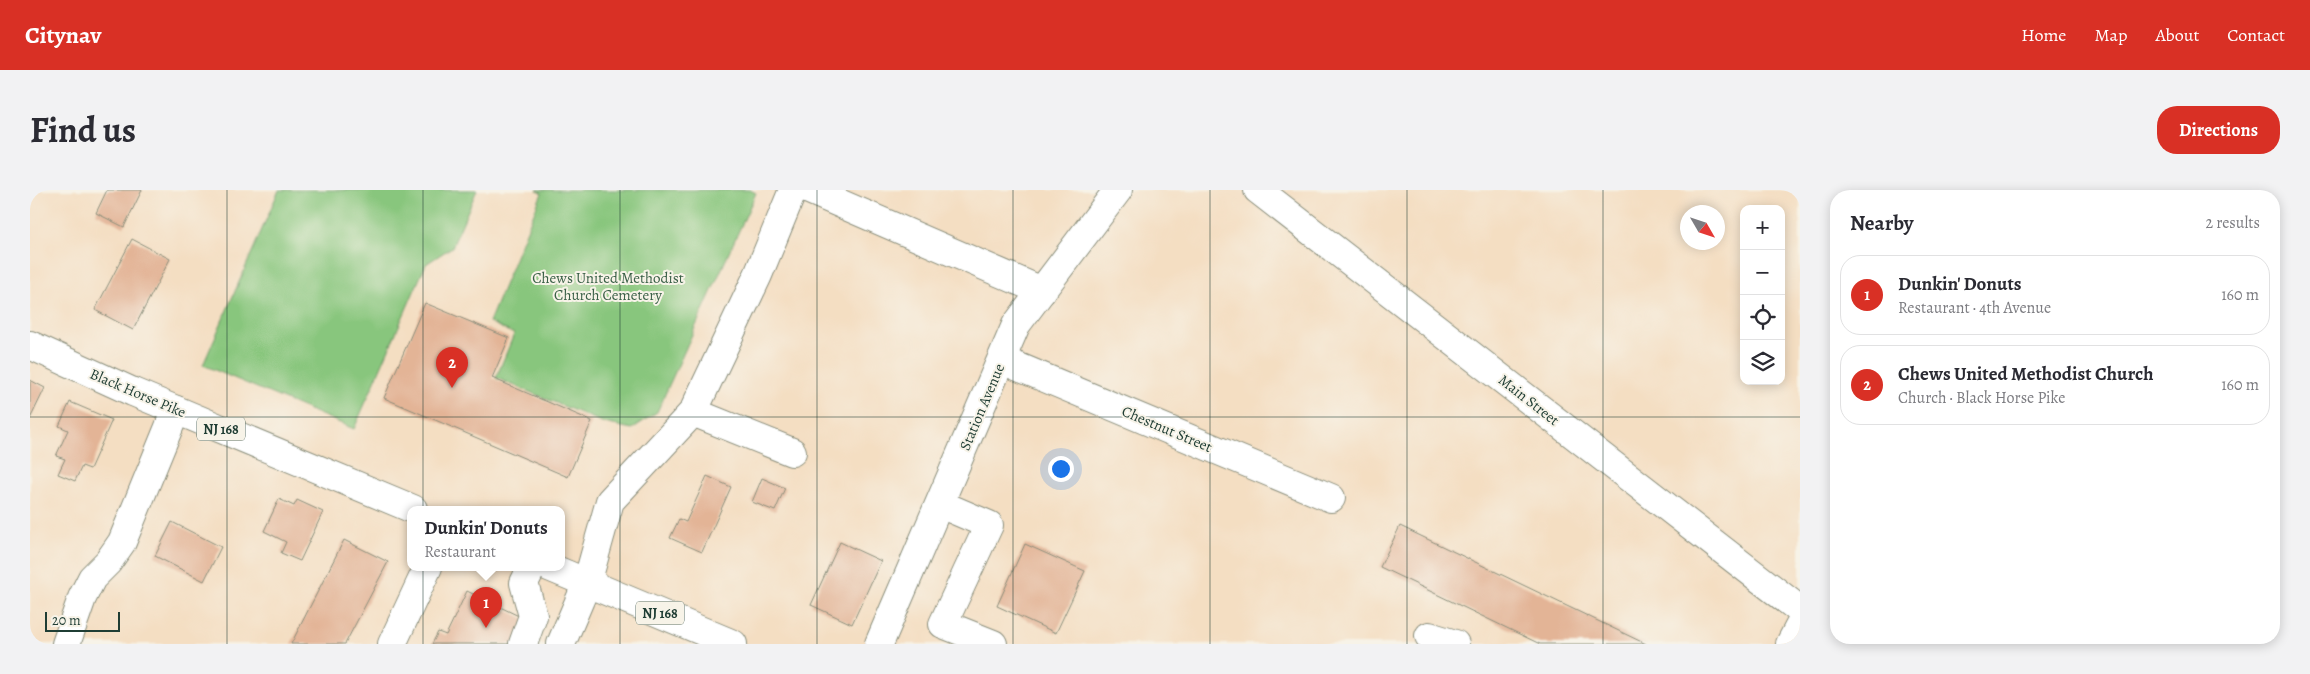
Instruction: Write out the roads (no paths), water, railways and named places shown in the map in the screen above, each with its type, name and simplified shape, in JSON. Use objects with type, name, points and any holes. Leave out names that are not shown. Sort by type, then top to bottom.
[{"type":"street","points":[[561,644],[587,582],[610,501],[693,412],[758,275],[793,190]]},
{"type":"street","points":[[809,190],[1042,292]]},
{"type":"street","name":"Station Avenue","points":[[879,644],[1016,325],[1118,190]]},
{"type":"street","name":"Main Street","points":[[1258,190],[1800,610]]},
{"type":"street","name":"Black Horse Pike","points":[[30,346],[176,410],[407,506]]},
{"type":"street","name":"Chestnut Street","points":[[1002,360],[1331,498]]},
{"type":"street","points":[[66,644],[92,578],[108,562],[122,542],[176,410]]},
{"type":"street","points":[[693,412],[792,452]]},
{"type":"street","points":[[940,504],[989,525],[943,624],[993,644]]},
{"type":"street","points":[[392,644],[426,571]]},
{"type":"street","points":[[523,644],[533,616],[524,583],[530,571]]},
{"type":"street","name":"NJ 168","points":[[560,571],[733,644]]},
{"type":"street","points":[[1790,644],[1800,625]]},
{"type":"street","points":[[1429,636],[1455,644]]},
{"type":"place","name":"Chews United Methodist Church","points":[[452,388]]},
{"type":"place","name":"Dunkin' Donuts","points":[[486,628]]},
{"type":"park label","name":"Chews United Methodist Church Cemetery","points":[[608,286]]}]
